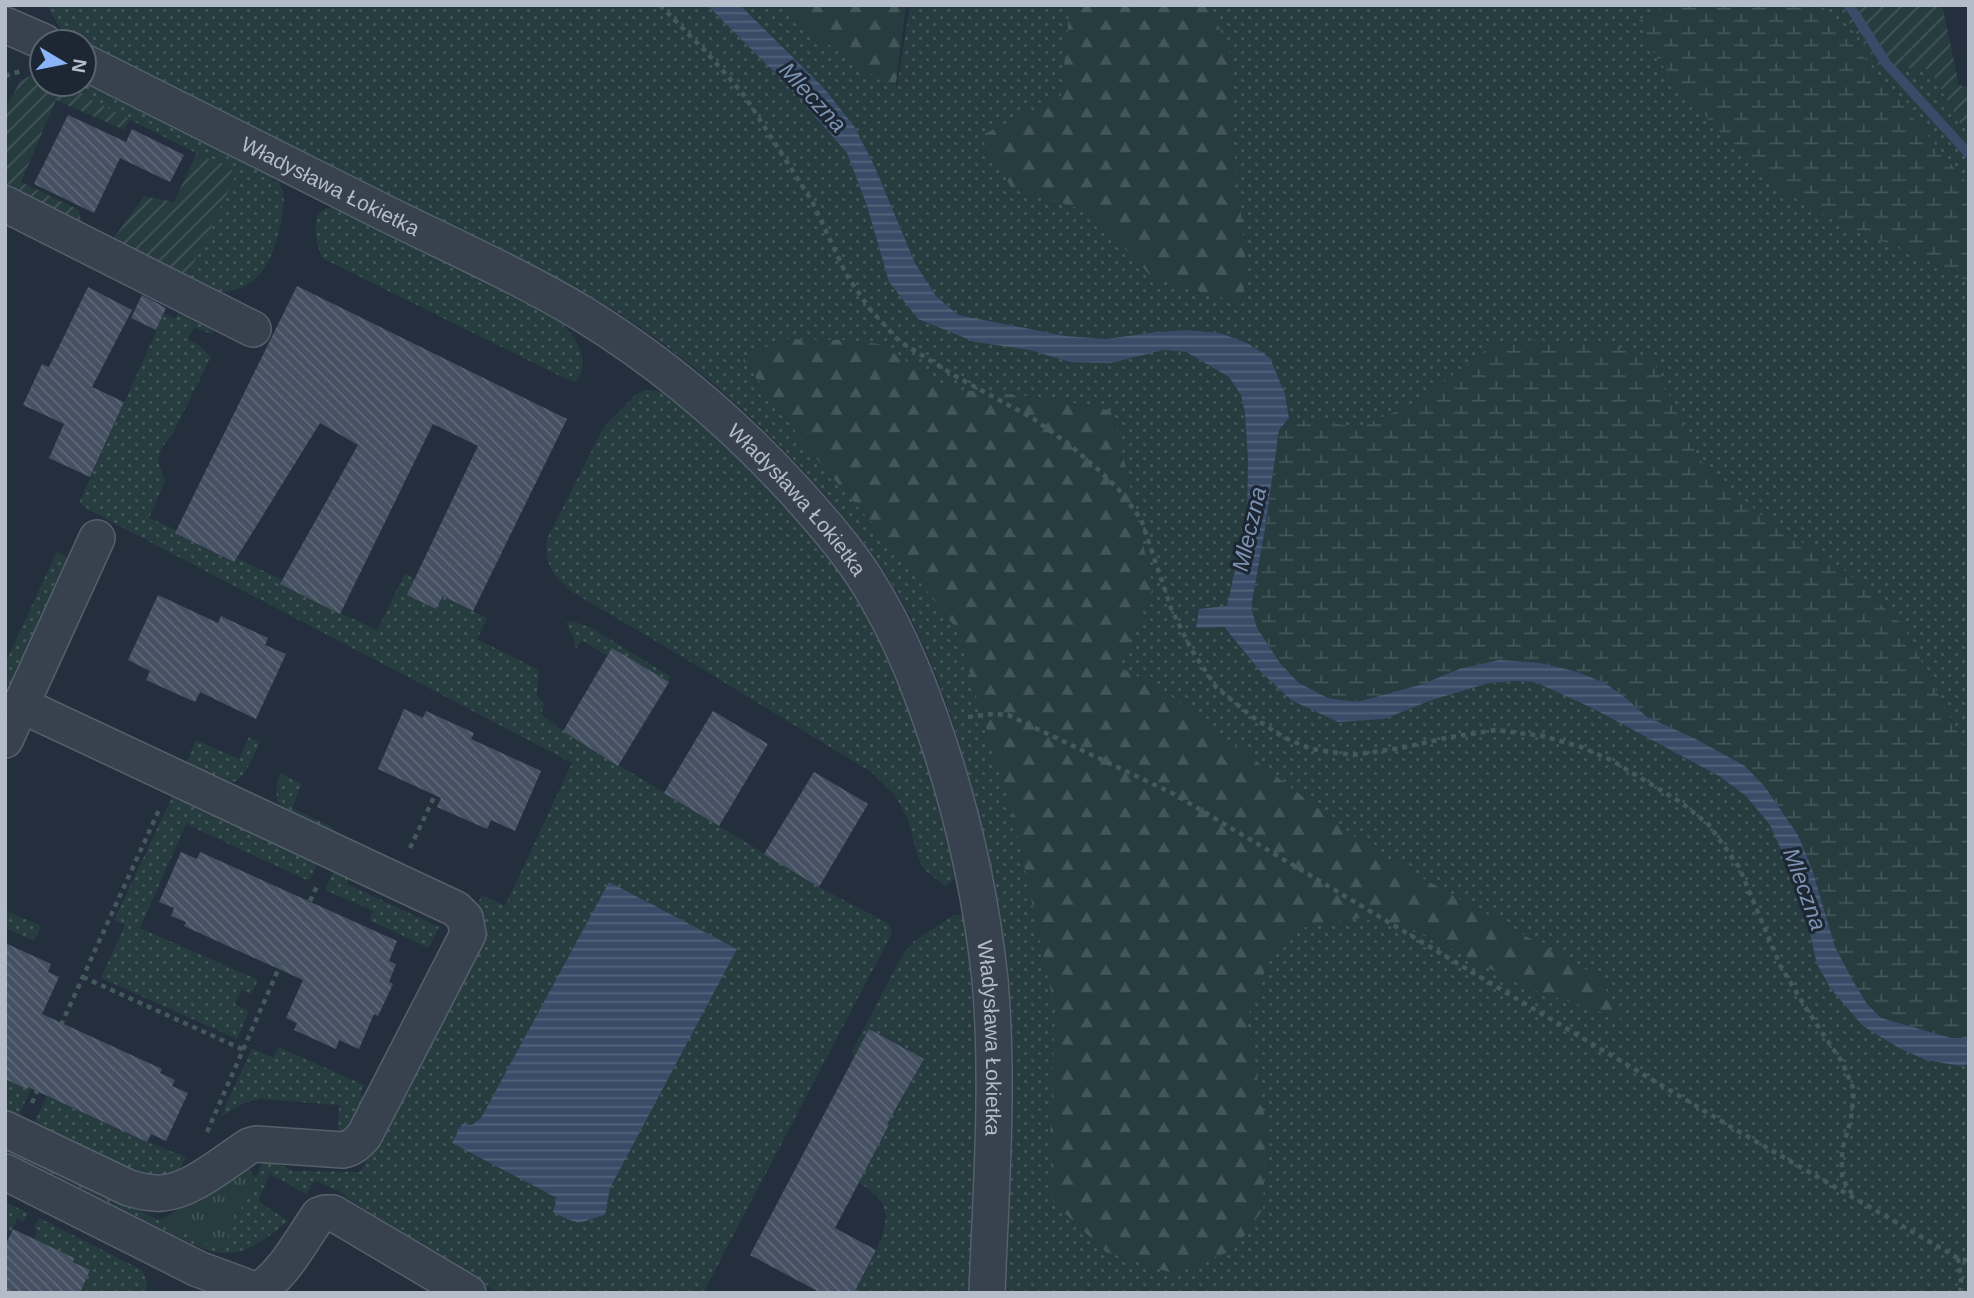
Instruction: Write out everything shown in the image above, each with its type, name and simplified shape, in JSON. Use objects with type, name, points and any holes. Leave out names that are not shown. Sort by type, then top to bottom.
[{"type":"street","points":[[5,25],[28,35]]},
{"type":"street","name":"Władysława Łokietka","points":[[98,69],[579,312],[678,381],[720,415],[812,509],[844,548],[864,576],[894,628],[917,679],[951,781],[981,915],[990,980],[994,1065],[987,1293]]},
{"type":"street","points":[[5,204],[253,328]]},
{"type":"street","points":[[5,740],[97,538]]},
{"type":"street","points":[[5,1129],[129,1188],[163,1193],[197,1181],[256,1144],[343,1150],[356,1145],[364,1136],[468,934],[465,918],[456,909],[21,705]]},
{"type":"street","points":[[5,1172],[198,1269],[260,1292],[282,1270],[319,1215],[334,1213],[420,1281],[468,1293]]},
{"type":"path","points":[[660,5],[744,95],[812,201],[846,274],[869,308],[899,341],[957,377],[1034,419],[1071,446],[1119,490],[1140,519],[1171,608],[1191,649],[1216,687],[1250,715],[1283,737],[1311,749],[1353,755],[1496,730],[1543,736],[1581,747],[1611,760],[1682,803],[1709,825],[1739,867],[1780,965],[1842,1062],[1854,1090],[1851,1119],[1842,1150],[1842,1178],[1854,1197]]},
{"type":"path","points":[[932,723],[992,714],[1008,715],[1174,794],[1738,1131],[1958,1258],[1969,1261]]},
{"type":"path","points":[[61,1025],[174,777]]},
{"type":"path","points":[[396,881],[435,794]]},
{"type":"path","points":[[205,1137],[282,961]]},
{"type":"path","points":[[83,977],[244,1050]]},
{"type":"path","points":[[1958,1258],[1960,1293]]},
{"type":"green space","points":[[47,5],[707,5],[790,88],[847,153],[867,206],[889,282],[1030,350],[1071,362],[1164,350],[1186,352],[1229,377],[1241,395],[1245,413],[1247,515],[1227,606],[1197,628],[1223,627],[1260,671],[1338,722],[1384,719],[1432,700],[1489,683],[1535,682],[1592,708],[1719,776],[1746,796],[1770,825],[1805,912],[1926,1060],[1969,1065],[1969,1293],[1006,1293],[1013,1056],[1009,978],[997,896],[972,787],[937,678],[902,601],[864,542],[819,488],[750,417],[701,373],[622,315],[547,274],[98,48],[98,28],[59,28]]},
{"type":"green space","points":[[740,5],[837,5],[897,87],[910,5],[1667,5],[1639,20],[1654,53],[1679,88],[1742,155],[1790,195],[1837,222],[1958,274],[1969,285],[1969,755],[1903,625],[1842,568],[1765,519],[1698,458],[1652,358],[1491,346],[1422,399],[1361,427],[1289,418],[1285,394],[1220,333],[1188,330],[1106,339],[1066,336],[958,315],[936,296],[915,263],[874,165],[854,126],[823,87]]},
{"type":"green space","points":[[786,5],[906,5],[895,91],[815,35]]},
{"type":"green space","points":[[1070,5],[1210,5],[1230,54],[1233,137],[1246,265],[1242,304],[1151,276],[1090,212],[1011,187],[980,136],[1061,97]]},
{"type":"green space","points":[[1667,5],[1821,5],[1969,186],[1969,285],[1958,274],[1837,222],[1790,195],[1742,155],[1679,88],[1654,53],[1639,20]]},
{"type":"green space","points":[[1821,5],[1837,5],[1879,67],[1930,69],[1962,127],[1969,126],[1969,186]]},
{"type":"green space","points":[[1837,5],[1942,5],[1959,85],[1969,88],[1969,126],[1962,127],[1930,69],[1879,67]]},
{"type":"green space","points":[[28,77],[28,98],[87,98],[130,119],[124,130],[56,100],[21,182],[79,210],[81,222],[71,226],[5,194],[5,110],[20,81]]},
{"type":"green space","points":[[98,90],[273,178],[272,180],[278,180],[284,201],[280,228],[265,267],[246,285],[233,290],[212,292],[185,281],[236,173],[87,98],[98,98]]},
{"type":"green space","points":[[197,153],[237,173],[185,281],[118,248],[114,238],[144,196],[174,202]]},
{"type":"green space","points":[[327,208],[335,208],[557,319],[580,348],[583,365],[581,374],[575,382],[566,379],[322,258],[316,238],[316,223],[321,212]]},
{"type":"green space","points":[[182,303],[213,327],[214,332],[211,334],[194,327],[188,339],[211,357],[173,433],[161,449],[158,461],[165,481],[149,518],[233,562],[236,558],[283,580],[281,585],[377,630],[405,574],[415,579],[408,595],[436,609],[443,596],[487,618],[477,639],[539,670],[537,695],[544,704],[541,714],[563,731],[819,887],[889,924],[891,935],[703,1293],[499,1293],[344,1194],[315,1180],[306,1194],[270,1174],[258,1201],[288,1221],[244,1250],[214,1252],[132,1218],[5,1154],[5,1146],[221,1250],[265,1158],[294,1171],[360,1172],[405,1090],[481,924],[479,901],[482,895],[505,906],[572,763],[79,503],[164,314],[176,318]],"holes":[[[609,883],[610,1188],[605,1215],[583,1222],[553,1212],[558,1198],[453,1143],[462,1124],[472,1125],[481,1119]]]},
{"type":"green space","points":[[781,339],[843,340],[879,344],[951,389],[1049,398],[1113,411],[1153,588],[1118,666],[1163,690],[1374,851],[1599,977],[1622,1019],[1527,988],[1423,934],[1359,918],[1301,928],[1273,949],[1247,1019],[1266,1126],[1263,1209],[1234,1250],[1172,1273],[1106,1252],[1053,1202],[1050,1141],[1055,1010],[1011,805],[978,703],[959,632],[893,548],[811,452],[743,360]]},
{"type":"green space","points":[[1533,340],[1610,344],[1652,358],[1698,458],[1765,519],[1842,568],[1903,625],[1969,755],[1969,1038],[1951,1039],[1881,1018],[1867,1004],[1835,947],[1812,869],[1798,835],[1765,787],[1745,766],[1694,738],[1647,717],[1605,683],[1578,672],[1541,663],[1459,669],[1423,684],[1357,702],[1328,698],[1299,683],[1280,663],[1257,628],[1251,607],[1279,430],[1289,418],[1361,427],[1422,399],[1491,346]]},
{"type":"green space","points":[[644,390],[657,391],[674,400],[747,465],[816,542],[874,628],[901,685],[920,739],[956,878],[945,886],[924,869],[907,817],[895,795],[871,772],[574,593],[552,570],[547,556],[547,539],[603,428],[634,396]]},
{"type":"green space","points":[[57,551],[68,559],[5,697],[5,664]]},
{"type":"green space","points":[[571,621],[590,627],[670,676],[669,682],[612,648],[607,656],[582,640],[575,650],[574,639],[566,623]]},
{"type":"green space","points":[[249,737],[260,742],[245,771],[239,779],[232,782],[214,779],[186,764],[196,740],[239,759]]},
{"type":"green space","points":[[280,773],[302,784],[292,808],[334,828],[331,834],[297,820],[281,807],[277,798]]},
{"type":"green space","points":[[174,793],[319,859],[309,881],[186,824],[140,928],[258,980],[251,994],[241,990],[235,1004],[249,1011],[237,1039],[101,978],[125,925],[114,920]]},
{"type":"green space","points":[[335,868],[350,874],[347,884],[439,927],[429,948],[369,920],[373,911],[325,890]]},
{"type":"green space","points":[[5,910],[41,926],[34,941],[5,928]]},
{"type":"green space","points":[[954,915],[963,915],[975,1056],[969,1293],[854,1293],[877,1250],[885,1226],[883,1205],[859,1182],[889,1126],[874,1118],[882,1102],[896,1110],[924,1059],[870,1029],[854,1057],[852,1052],[902,955],[914,941]]},
{"type":"green space","points":[[278,1047],[364,1085],[360,1095],[371,1099],[351,1131],[338,1130],[339,1105],[261,1099],[246,1102],[221,1116],[252,1048],[273,1058]]},
{"type":"green space","points":[[10,1071],[34,1082],[16,1122],[5,1116],[5,1083]]},
{"type":"green space","points":[[47,1096],[186,1157],[178,1173],[146,1181],[31,1129]]},
{"type":"green space","points":[[249,1167],[255,1178],[221,1250],[159,1221]]},
{"type":"green space","points":[[5,1202],[28,1213],[24,1222],[17,1219],[11,1232],[5,1230]]},
{"type":"green space","points":[[39,1218],[142,1270],[147,1282],[146,1293],[80,1293],[90,1270],[34,1239],[38,1230],[34,1227]]},
{"type":"water","name":"Mleczna","points":[[707,5],[740,5],[823,87],[854,126],[874,165],[915,263],[936,296],[958,315],[1066,336],[1106,339],[1188,330],[1220,333],[1247,343],[1270,358],[1285,394],[1289,418],[1279,430],[1251,607],[1257,628],[1280,663],[1299,683],[1328,698],[1357,702],[1423,684],[1459,669],[1499,660],[1541,663],[1578,672],[1605,683],[1647,717],[1694,738],[1745,766],[1765,787],[1798,835],[1812,869],[1835,947],[1867,1004],[1881,1018],[1951,1038],[1969,1038],[1969,1065],[1926,1060],[1899,1048],[1863,1026],[1831,989],[1817,964],[1805,912],[1770,825],[1746,796],[1719,776],[1592,708],[1535,682],[1489,683],[1432,700],[1384,719],[1338,722],[1291,700],[1260,671],[1224,627],[1196,628],[1199,609],[1227,606],[1247,515],[1245,413],[1241,395],[1229,377],[1186,352],[1164,350],[1110,363],[1070,362],[1030,350],[975,342],[918,319],[889,282],[867,206],[847,153],[790,88]]},
{"type":"water","points":[[609,882],[737,949],[610,1188],[605,1215],[578,1222],[553,1212],[557,1198],[452,1143],[462,1124],[472,1125],[481,1118]]},
{"type":"building","points":[[68,115],[126,142],[132,129],[184,155],[170,182],[120,158],[94,213],[34,184]]},
{"type":"building","points":[[297,286],[567,419],[473,611],[443,596],[436,609],[407,595],[478,446],[433,424],[340,614],[280,584],[358,445],[320,423],[234,562],[175,533]]},
{"type":"building","points":[[88,287],[132,310],[92,387],[124,402],[90,477],[49,458],[64,424],[23,405],[42,364],[49,367]]},
{"type":"building","points":[[142,295],[166,308],[156,330],[131,318]]},
{"type":"building","points":[[158,595],[218,623],[221,616],[268,638],[265,645],[286,654],[256,719],[200,692],[195,702],[146,680],[150,671],[128,660]]},
{"type":"building","points":[[612,648],[669,682],[618,766],[563,731]]},
{"type":"building","points":[[404,709],[423,718],[426,711],[474,733],[471,739],[541,771],[515,831],[491,820],[487,829],[437,807],[441,798],[378,769]]},
{"type":"building","points":[[713,711],[768,744],[719,826],[664,793]]},
{"type":"building","points":[[814,772],[868,804],[819,887],[764,854]]},
{"type":"building","points":[[181,852],[197,859],[200,852],[397,941],[389,961],[396,964],[389,982],[393,984],[378,1016],[374,1014],[359,1049],[339,1040],[336,1049],[294,1030],[297,1023],[286,1018],[303,980],[184,926],[186,922],[171,916],[174,908],[159,902]]},
{"type":"building","points":[[5,943],[51,964],[48,972],[59,977],[42,1014],[162,1069],[160,1073],[175,1080],[172,1086],[188,1093],[166,1141],[151,1134],[147,1142],[5,1079]]},
{"type":"building","points":[[869,1029],[924,1059],[887,1124],[889,1125],[835,1228],[876,1250],[854,1293],[821,1293],[750,1255]]},
{"type":"building","points":[[13,1229],[74,1258],[73,1262],[90,1270],[80,1293],[5,1293],[5,1246]]},
{"type":"waterway","points":[[1849,5],[1886,63],[1969,154]]}]
